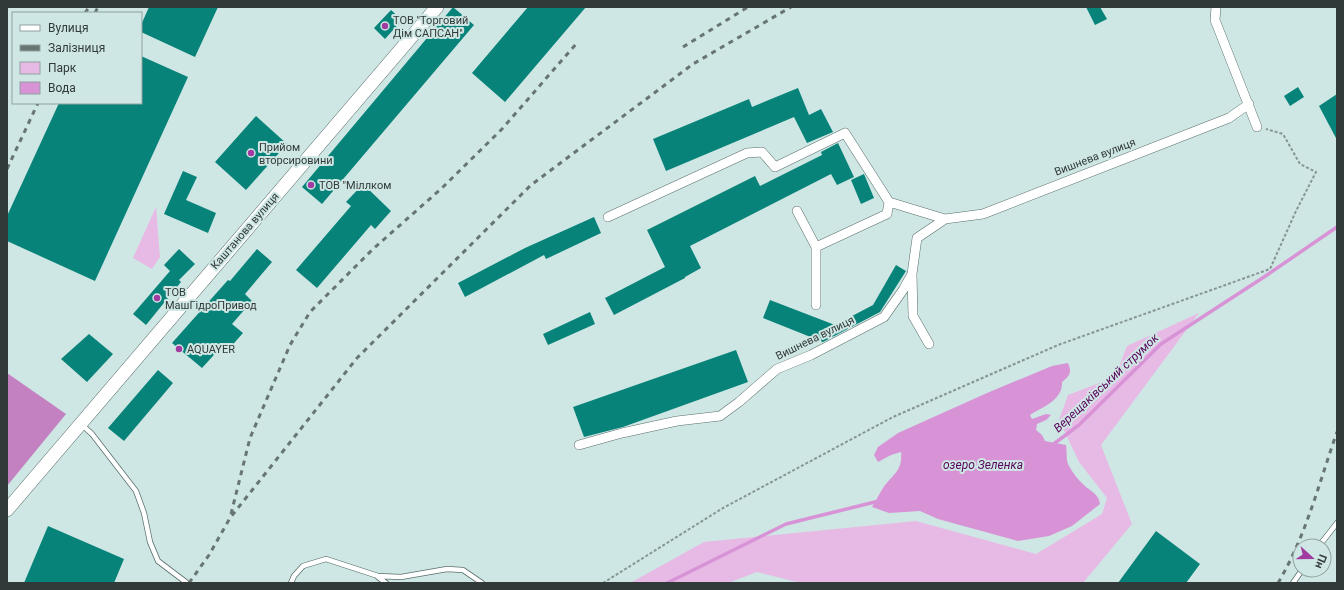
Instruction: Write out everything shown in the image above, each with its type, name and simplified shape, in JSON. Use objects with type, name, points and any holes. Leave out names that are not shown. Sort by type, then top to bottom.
[{"type":"street","name":"Каштанова вулиця","points":[[7,510],[437,7]]},
{"type":"street","points":[[1216,7],[1215,20],[1257,127]]},
{"type":"street","name":"Вишнева вулиця","points":[[889,202],[945,219],[983,214],[1230,118],[1249,104]]},
{"type":"street","points":[[608,217],[747,153],[762,152],[775,167],[845,133],[889,202],[887,214],[816,247]]},
{"type":"street","points":[[797,211],[816,247],[816,305]]},
{"type":"street","name":"Вишнева вулиця","points":[[929,344],[912,316],[912,274],[918,238],[945,219]]},
{"type":"street","name":"Вишнева вулиця","points":[[579,445],[622,433],[677,421],[720,416],[739,402],[777,369],[811,356],[884,317],[912,274]]},
{"type":"lane","points":[[81,424],[92,434],[136,491],[144,513],[150,542],[158,561],[187,583]]},
{"type":"lane","points":[[1326,538],[1337,524]]},
{"type":"lane","points":[[291,583],[294,576],[303,566],[326,559],[378,576],[401,577],[447,569],[463,570],[482,583]]},
{"type":"lane","points":[[378,576],[386,583]]},
{"type":"path","points":[[603,583],[723,508],[894,417],[1058,345],[1270,270],[1296,211],[1316,172],[1300,164],[1283,134],[1257,127]]},
{"type":"green space","points":[[156,207],[160,257],[152,269],[133,258]]},
{"type":"green space","points":[[1199,313],[1101,445],[1132,524],[1083,583],[801,583],[757,572],[728,583],[630,583],[704,542],[916,521],[1036,554],[1102,514],[1107,498],[1079,462],[1059,420],[1068,395],[1115,377],[1127,346]]},
{"type":"shaded area","points":[[7,373],[66,414],[7,486]]},
{"type":"water","name":"озеро Зеленка","points":[[1068,363],[1070,374],[1062,382],[1059,394],[1046,406],[1030,415],[1032,419],[1046,414],[1051,415],[1046,420],[1037,424],[1036,430],[1042,435],[1045,441],[1066,445],[1067,462],[1071,470],[1098,498],[1100,504],[1072,526],[1049,536],[1018,541],[938,519],[920,511],[889,513],[872,507],[883,488],[899,468],[901,458],[901,452],[891,455],[878,462],[874,455],[878,447],[898,433],[987,393],[1052,366]]},
{"type":"building","points":[[149,7],[218,7],[195,57],[142,32],[142,23]]},
{"type":"building","points":[[453,7],[474,25],[322,204],[302,187]]},
{"type":"building","points":[[528,7],[586,7],[505,102],[472,73]]},
{"type":"building","points":[[1086,7],[1100,7],[1107,19],[1095,25]]},
{"type":"building","points":[[391,10],[402,20],[385,39],[374,28]]},
{"type":"building","points":[[142,56],[188,77],[95,281],[7,241],[7,216],[59,104],[142,104]]},
{"type":"building","points":[[1298,87],[1304,97],[1290,106],[1284,96]]},
{"type":"building","points":[[798,88],[809,115],[821,109],[833,132],[807,143],[794,117],[666,171],[653,139],[749,99],[752,107]]},
{"type":"building","points":[[1337,94],[1337,140],[1319,106]]},
{"type":"building","name":"Прийом вторсировини","points":[[256,116],[287,144],[246,190],[215,162]]},
{"type":"building","points":[[838,143],[854,177],[837,185],[831,174],[690,246],[701,268],[614,315],[605,298],[665,267],[647,230],[755,176],[760,186],[822,155],[821,152]]},
{"type":"building","points":[[183,171],[197,177],[186,200],[216,213],[208,233],[164,214]]},
{"type":"building","points":[[864,174],[874,198],[861,204],[851,180]]},
{"type":"building","points":[[363,184],[391,211],[375,229],[371,225],[317,288],[296,270],[351,206],[346,202]]},
{"type":"building","points":[[594,217],[601,233],[546,259],[544,255],[465,297],[458,283],[525,248]]},
{"type":"building","name":"ТОВ МашГідроПривод","points":[[179,249],[195,264],[179,280],[181,282],[146,325],[133,314],[170,271],[164,265]]},
{"type":"building","points":[[257,249],[272,262],[245,294],[252,301],[232,324],[243,333],[228,350],[223,345],[202,368],[172,343],[228,280],[230,281]]},
{"type":"building","points":[[896,265],[906,271],[880,312],[823,342],[763,318],[770,300],[835,325],[873,305]]},
{"type":"building","points":[[590,312],[595,324],[548,345],[543,334]]},
{"type":"building","points":[[89,334],[113,354],[87,382],[61,359]]},
{"type":"building","points":[[736,350],[748,382],[623,427],[584,437],[573,407]]},
{"type":"building","points":[[158,370],[173,383],[124,441],[108,428]]},
{"type":"building","points":[[48,526],[124,559],[114,583],[24,583]]},
{"type":"building","points":[[1156,531],[1200,564],[1186,583],[1118,583]]},
{"type":"waterway","name":"Верещаківський струмок","points":[[1051,446],[1079,425],[1161,344],[1264,277],[1337,227]]},
{"type":"waterway","name":"Верещаківський струмок","points":[[667,583],[786,524],[879,501]]},
{"type":"railway","points":[[86,12],[89,7]]},
{"type":"railway","points":[[96,12],[98,7]]},
{"type":"railway","points":[[683,47],[748,7]]},
{"type":"railway","points":[[189,583],[209,555],[230,518],[357,358],[531,185],[693,64],[791,7]]},
{"type":"railway","points":[[231,514],[250,438],[290,345],[310,312],[373,249],[442,188],[502,129],[576,44]]},
{"type":"railway","points":[[7,169],[38,104]]},
{"type":"railway","points":[[1278,583],[1288,565],[1304,528],[1337,432]]},
{"type":"place","name":"ТОВ \"Торговий Дім САПСАН\"","points":[[385,26]]},
{"type":"place","name":"Прийом вторсировини","points":[[251,153]]},
{"type":"place","name":"ТОВ \"Міллком","points":[[311,185]]},
{"type":"place","name":"ТОВ МашГідроПривод","points":[[157,298]]},
{"type":"place","name":"AQUAYER","points":[[179,349]]}]
